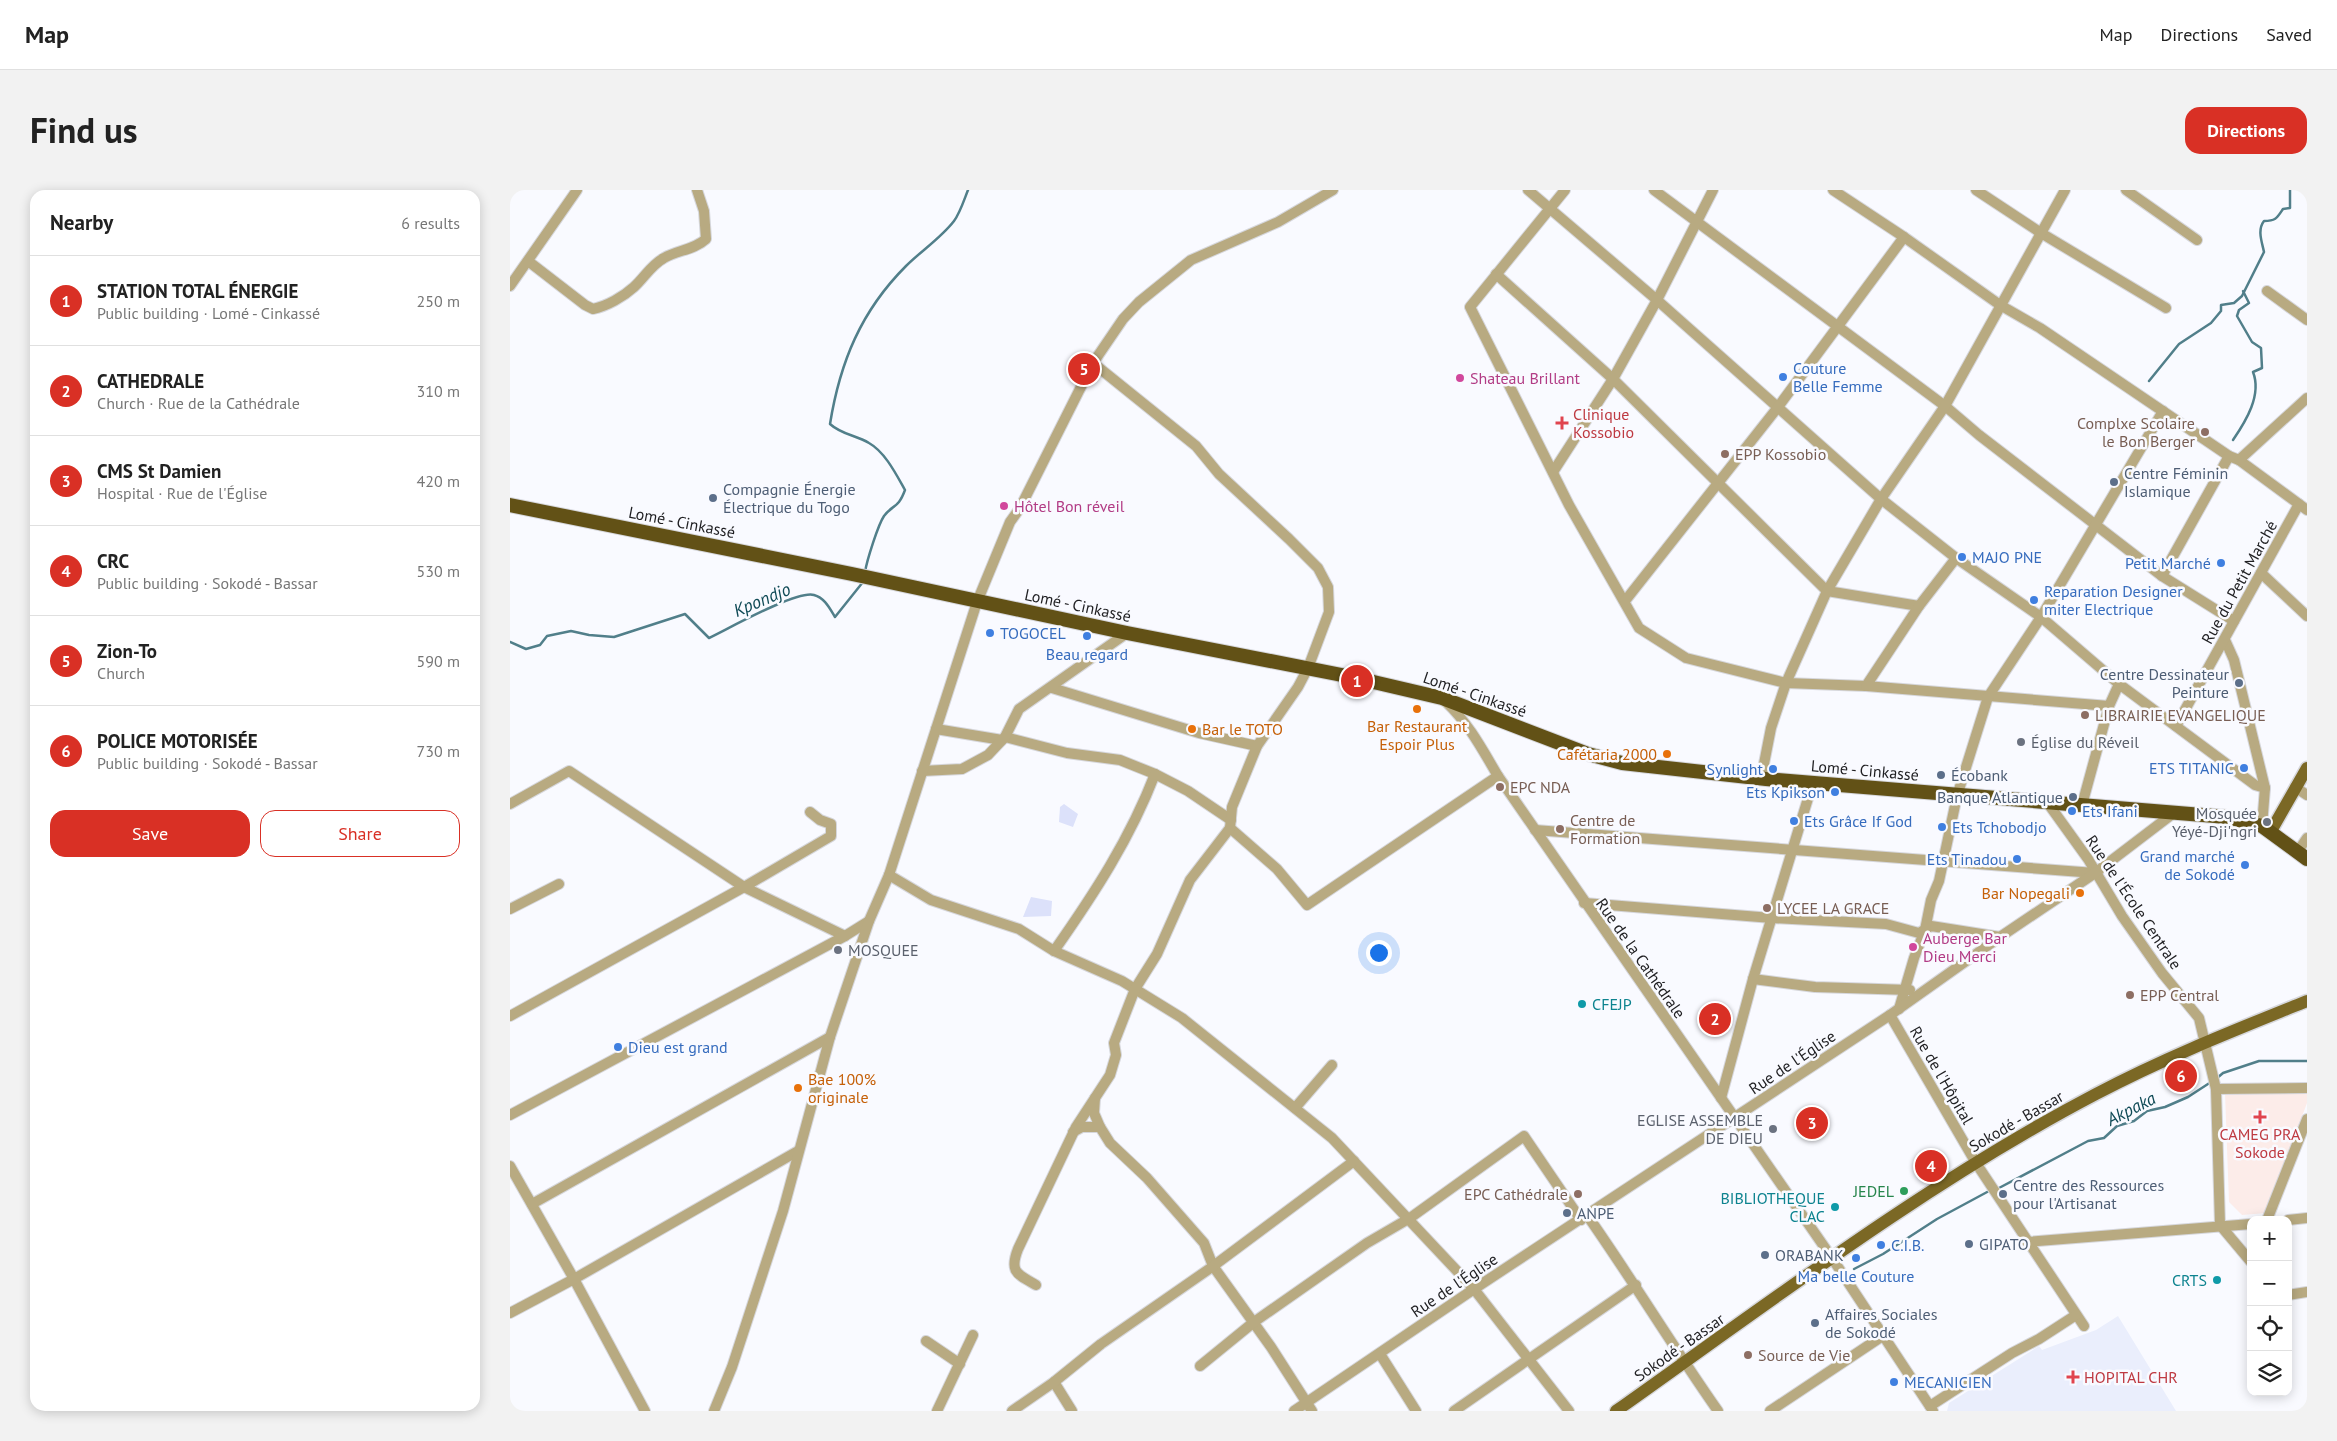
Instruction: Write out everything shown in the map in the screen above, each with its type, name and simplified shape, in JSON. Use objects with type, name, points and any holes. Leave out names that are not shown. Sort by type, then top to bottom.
[{"type":"highway","name":"Lomé - Cinkassé","points":[[510,505],[852,574],[1127,633],[1308,668],[1442,698],[1607,760],[1761,779],[2227,817],[2266,828],[2302,855]]},
{"type":"main road","points":[[2266,828],[2307,768]]},
{"type":"main road","name":"Sokodé - Bassar","points":[[1616,1411],[1832,1258],[1976,1163],[2093,1095],[2206,1042],[2307,1001]]},
{"type":"street","points":[[510,286],[577,190]]},
{"type":"street","points":[[528,261],[585,305],[593,310],[601,307],[634,287],[653,265],[666,257],[700,244],[706,238],[704,211],[697,190]]},
{"type":"street","points":[[714,1411],[732,1367],[783,1211],[830,1037],[868,921],[889,875],[977,602],[1010,522],[1020,508],[1093,363],[1123,320],[1139,302],[1191,260],[1278,222],[1334,190]]},
{"type":"street","points":[[1528,190],[1657,300],[1881,499],[1956,558],[2041,617],[2119,684],[2255,785],[2265,788]]},
{"type":"street","points":[[1565,190],[1470,307],[1569,505],[1639,628],[1686,658],[1786,683],[1866,686],[2109,706]]},
{"type":"street","points":[[1654,190],[1945,406],[2162,576],[2234,621]]},
{"type":"street","points":[[1553,472],[1613,379],[1657,300],[1713,190]]},
{"type":"street","points":[[1833,190],[1904,237],[2000,305],[2040,328],[2229,456],[2239,460],[2303,507]]},
{"type":"street","points":[[1976,190],[2041,233],[2166,308]]},
{"type":"street","points":[[1761,779],[1771,728],[1786,683],[1827,591],[1881,499],[1945,406],[2065,190]]},
{"type":"street","points":[[2126,190],[2197,240]]},
{"type":"street","points":[[1625,601],[1778,407],[1836,326],[1904,237]]},
{"type":"street","points":[[1496,274],[1613,379],[1827,591],[1919,606]]},
{"type":"street","points":[[2267,291],[2307,320]]},
{"type":"street","points":[[1036,1285],[1017,1275],[1014,1270],[1013,1261],[1074,1132],[1110,1075],[1116,1055],[1114,1043],[1135,989],[1157,954],[1190,880],[1230,824],[1232,807],[1257,746],[1298,687],[1308,668],[1329,612],[1328,588],[1318,568],[1219,474],[1196,446],[1093,363]]},
{"type":"street","points":[[2239,460],[2307,399]]},
{"type":"street","points":[[1899,1008],[1914,958],[1925,930],[1931,900],[1939,881],[1957,796],[1988,697],[2041,617],[2163,411]]},
{"type":"street","points":[[2162,576],[2229,456]]},
{"type":"street","name":"Rue du Petit Marché","points":[[2176,726],[2261,573],[2303,507]]},
{"type":"street","points":[[1866,686],[1919,606],[1956,558]]},
{"type":"street","points":[[2261,573],[2307,616]]},
{"type":"street","points":[[922,771],[962,769],[988,755],[1004,738],[1019,709],[1052,688],[1127,633]]},
{"type":"street","points":[[2225,640],[2234,660],[2265,788],[2266,828]]},
{"type":"street","points":[[2082,805],[2109,706],[2119,684]]},
{"type":"street","points":[[1052,688],[1199,733],[1257,746]]},
{"type":"street","name":"Rue de la Cathédrale","points":[[1442,698],[1463,718],[1498,776],[1584,903],[1736,1118],[1832,1258],[1931,1408]]},
{"type":"street","points":[[936,729],[1004,738],[1067,753],[1120,760],[1155,774],[1188,791],[1230,824],[1277,869],[1307,905],[1498,776]]},
{"type":"street","points":[[510,804],[569,771],[744,887],[845,936]]},
{"type":"street","points":[[1054,951],[1092,896],[1136,822],[1155,774]]},
{"type":"street","points":[[1721,1098],[1754,979],[1813,782]]},
{"type":"street","points":[[2295,787],[2307,794]]},
{"type":"street","name":"Rue de l'École Centrale","points":[[2047,802],[2088,859],[2122,916],[2162,973],[2199,1018],[2215,1087],[2220,1225]]},
{"type":"street","points":[[510,1016],[744,887],[831,836],[831,824],[820,820],[810,812]]},
{"type":"street","name":"Rue de l'Église","points":[[1294,1411],[1309,1407],[1380,1354],[1474,1289],[1890,1015],[2095,873],[2175,812]]},
{"type":"street","points":[[1535,830],[2095,873]]},
{"type":"street","points":[[2302,855],[2307,838]]},
{"type":"street","points":[[889,875],[931,900],[1019,929],[1054,951],[1092,966],[1135,989],[1182,1018],[1332,1138],[1410,1218],[1474,1289],[1569,1411]]},
{"type":"street","points":[[510,909],[559,884]]},
{"type":"street","points":[[1584,903],[1772,918],[1886,924],[1919,933],[1931,926],[2000,937]]},
{"type":"street","points":[[510,1115],[845,936],[868,921]]},
{"type":"street","points":[[1754,979],[1815,987],[1923,991]]},
{"type":"street","name":"Rue de l'Hôpital","points":[[1890,1015],[1976,1163],[2084,1326]]},
{"type":"street","points":[[532,1204],[830,1037]]},
{"type":"street","points":[[1294,1108],[1332,1065]]},
{"type":"street","points":[[2215,1087],[2307,1088]]},
{"type":"street","points":[[1096,1096],[1094,1113],[1100,1128],[1110,1143],[1148,1178],[1204,1243],[1214,1266],[1254,1322],[1309,1407]]},
{"type":"street","points":[[2268,1216],[2307,1119]]},
{"type":"street","points":[[1074,1132],[1082,1127],[1100,1128]]},
{"type":"street","points":[[1200,1366],[1254,1322],[1367,1243],[1410,1218],[1524,1136],[1636,1285],[1684,1363],[1718,1411]]},
{"type":"street","points":[[510,1313],[574,1279],[798,1151]]},
{"type":"street","points":[[1012,1411],[1054,1382],[1101,1344],[1214,1266],[1354,1161]]},
{"type":"street","points":[[510,1166],[574,1279],[645,1411]]},
{"type":"street","points":[[2292,1220],[2307,1218]]},
{"type":"street","points":[[2027,1242],[2247,1224]]},
{"type":"street","points":[[2220,1225],[2250,1261]]},
{"type":"street","points":[[1454,1411],[1636,1285]]},
{"type":"street","points":[[2292,1294],[2307,1292]]},
{"type":"street","points":[[1931,1408],[2012,1353],[2039,1340],[2076,1315]]},
{"type":"street","points":[[937,1411],[973,1336]]},
{"type":"street","points":[[1770,1411],[1884,1336]]},
{"type":"street","points":[[926,1341],[960,1364]]},
{"type":"street","points":[[1380,1354],[1416,1411]]},
{"type":"street","points":[[1054,1382],[1072,1411]]},
{"type":"shaded area","points":[[1064,804],[1078,814],[1073,827],[1059,822],[1060,807]]},
{"type":"shaded area","points":[[1031,897],[1052,901],[1051,916],[1023,917]]},
{"type":"shaded area","points":[[2307,1092],[2307,1103],[2266,1213],[2242,1215],[2229,1202],[2225,1093]]},
{"type":"shaded area","name":"HOPITAL CHR","points":[[2118,1316],[2176,1411],[1947,1411],[1949,1403],[2039,1346],[2042,1350],[2096,1330]]},
{"type":"waterway","name":"Kpondjo","points":[[865,572],[882,520],[887,512],[898,503],[905,490],[890,464],[875,447],[830,424],[834,401],[847,359],[865,319],[890,283],[954,221],[968,190]]},
{"type":"waterway","points":[[2149,381],[2179,344],[2211,323],[2221,311],[2221,305],[2234,303],[2242,296],[2264,252],[2261,236],[2262,225],[2264,221],[2276,218],[2283,209],[2290,208],[2290,190]]},
{"type":"waterway","points":[[2233,440],[2243,425],[2254,399],[2256,390],[2253,372],[2262,368],[2261,348],[2252,342],[2237,316],[2239,310],[2249,303],[2243,291]]},
{"type":"waterway","name":"Kpondjo","points":[[510,642],[526,649],[540,645],[547,636],[571,631],[614,637],[685,614],[709,638],[778,604],[805,595],[818,596],[827,604],[835,617],[863,582]]},
{"type":"waterway","name":"Akpaka","points":[[2216,1079],[2223,1073],[2259,1061],[2307,1061]]},
{"type":"waterway","name":"Akpaka","points":[[1999,1188],[2088,1141],[2104,1138],[2117,1126],[2134,1121],[2147,1111],[2165,1107],[2188,1097],[2211,1082]]},
{"type":"waterway","name":"Akpaka","points":[[1854,1269],[1883,1254],[1937,1219],[1989,1191]]},
{"type":"place","name":"Zion-To","points":[[1084,369]]},
{"type":"place","name":"Couture Belle Femme","points":[[1783,377]]},
{"type":"place","name":"Shateau Brillant","points":[[1460,378]]},
{"type":"place","name":"Clinique Kossobio","points":[[1562,423]]},
{"type":"place","name":"Complxe Scolaire le Bon Berger","points":[[2205,432]]},
{"type":"place","name":"EPP Kossobio","points":[[1725,454]]},
{"type":"place","name":"Centre Féminin Islamique","points":[[2114,482]]},
{"type":"place","name":"Compagnie Énergie Électrique du Togo","points":[[713,498]]},
{"type":"place","name":"Hôtel Bon réveil","points":[[1004,506]]},
{"type":"place","name":"MAJO PNE","points":[[1962,557]]},
{"type":"place","name":"Petit Marché","points":[[2221,563]]},
{"type":"place","name":"Reparation Designer miter Electrique","points":[[2034,600]]},
{"type":"place","name":"TOGOCEL","points":[[990,633]]},
{"type":"place","name":"Beau regard","points":[[1087,636]]},
{"type":"place","name":"STATION TOTAL ÉNERGIE","points":[[1357,681]]},
{"type":"place","name":"Centre Dessinateur Peinture","points":[[2239,683]]},
{"type":"place","name":"Bar Restaurant Espoir Plus","points":[[1417,709]]},
{"type":"place","name":"LIBRAIRIE EVANGELIQUE","points":[[2085,715]]},
{"type":"place","name":"Bar le TOTO","points":[[1192,729]]},
{"type":"place","name":"Église du Réveil","points":[[2021,742]]},
{"type":"place","name":"Cafétaria 2000","points":[[1667,754]]},
{"type":"place","name":"ETS TITANIC","points":[[2244,768]]},
{"type":"place","name":"Synlight","points":[[1773,769]]},
{"type":"place","name":"Écobank","points":[[1941,775]]},
{"type":"place","name":"EPC NDA","points":[[1500,787]]},
{"type":"place","name":"Ets Kpikson","points":[[1835,792]]},
{"type":"place","name":"Banque Atlantique","points":[[2073,797]]},
{"type":"place","name":"Ets Ifani","points":[[2072,811]]},
{"type":"place","name":"Ets Grâce If God","points":[[1794,821]]},
{"type":"place","name":"Mosquée Yéyé-Dji'ngri","points":[[2267,822]]},
{"type":"place","name":"Ets Tchobodjo","points":[[1942,827]]},
{"type":"place","name":"Centre de Formation","points":[[1560,829]]},
{"type":"place","name":"Ets Tinadou","points":[[2017,859]]},
{"type":"place","name":"Grand marché de Sokodé","points":[[2245,865]]},
{"type":"place","name":"Bar Nopegali","points":[[2080,893]]},
{"type":"place","name":"LYCEE LA GRACE","points":[[1767,908]]},
{"type":"place","name":"Auberge Bar Dieu Merci","points":[[1913,947]]},
{"type":"place","name":"MOSQUEE","points":[[838,950]]},
{"type":"place","name":"EPP Central","points":[[2130,995]]},
{"type":"place","name":"CFEJP","points":[[1582,1004]]},
{"type":"place","name":"CATHEDRALE","points":[[1715,1019]]},
{"type":"place","name":"Dieu est grand","points":[[618,1047]]},
{"type":"place","name":"POLICE MOTORISÉE","points":[[2181,1076]]},
{"type":"place","name":"Bae 100% originale","points":[[798,1088]]},
{"type":"place","name":"CAMEG PRA Sokode","points":[[2260,1117]]},
{"type":"place","name":"CMS St Damien","points":[[1812,1123]]},
{"type":"place","name":"EGLISE ASSEMBLE DE DIEU","points":[[1773,1129]]},
{"type":"place","name":"CRC","points":[[1931,1166]]},
{"type":"place","name":"JEDEL","points":[[1904,1191]]},
{"type":"place","name":"EPC Cathédrale","points":[[1578,1194]]},
{"type":"place","name":"Centre des Ressources pour l'Artisanat","points":[[2003,1194]]},
{"type":"place","name":"BIBLIOTHEQUE CLAC","points":[[1835,1207]]},
{"type":"place","name":"ANPE","points":[[1567,1213]]},
{"type":"place","name":"GIPATO","points":[[1969,1244]]},
{"type":"place","name":"C.I.B.","points":[[1881,1245]]},
{"type":"place","name":"ORABANK","points":[[1765,1255]]},
{"type":"place","name":"Ma belle Couture","points":[[1856,1258]]},
{"type":"place","name":"CRTS","points":[[2217,1280]]},
{"type":"place","name":"Affaires Sociales de Sokodé","points":[[1815,1323]]},
{"type":"place","name":"Source de Vie","points":[[1748,1355]]},
{"type":"place","name":"HOPITAL CHR","points":[[2073,1377]]},
{"type":"place","name":"MECANICIEN","points":[[1894,1382]]}]
